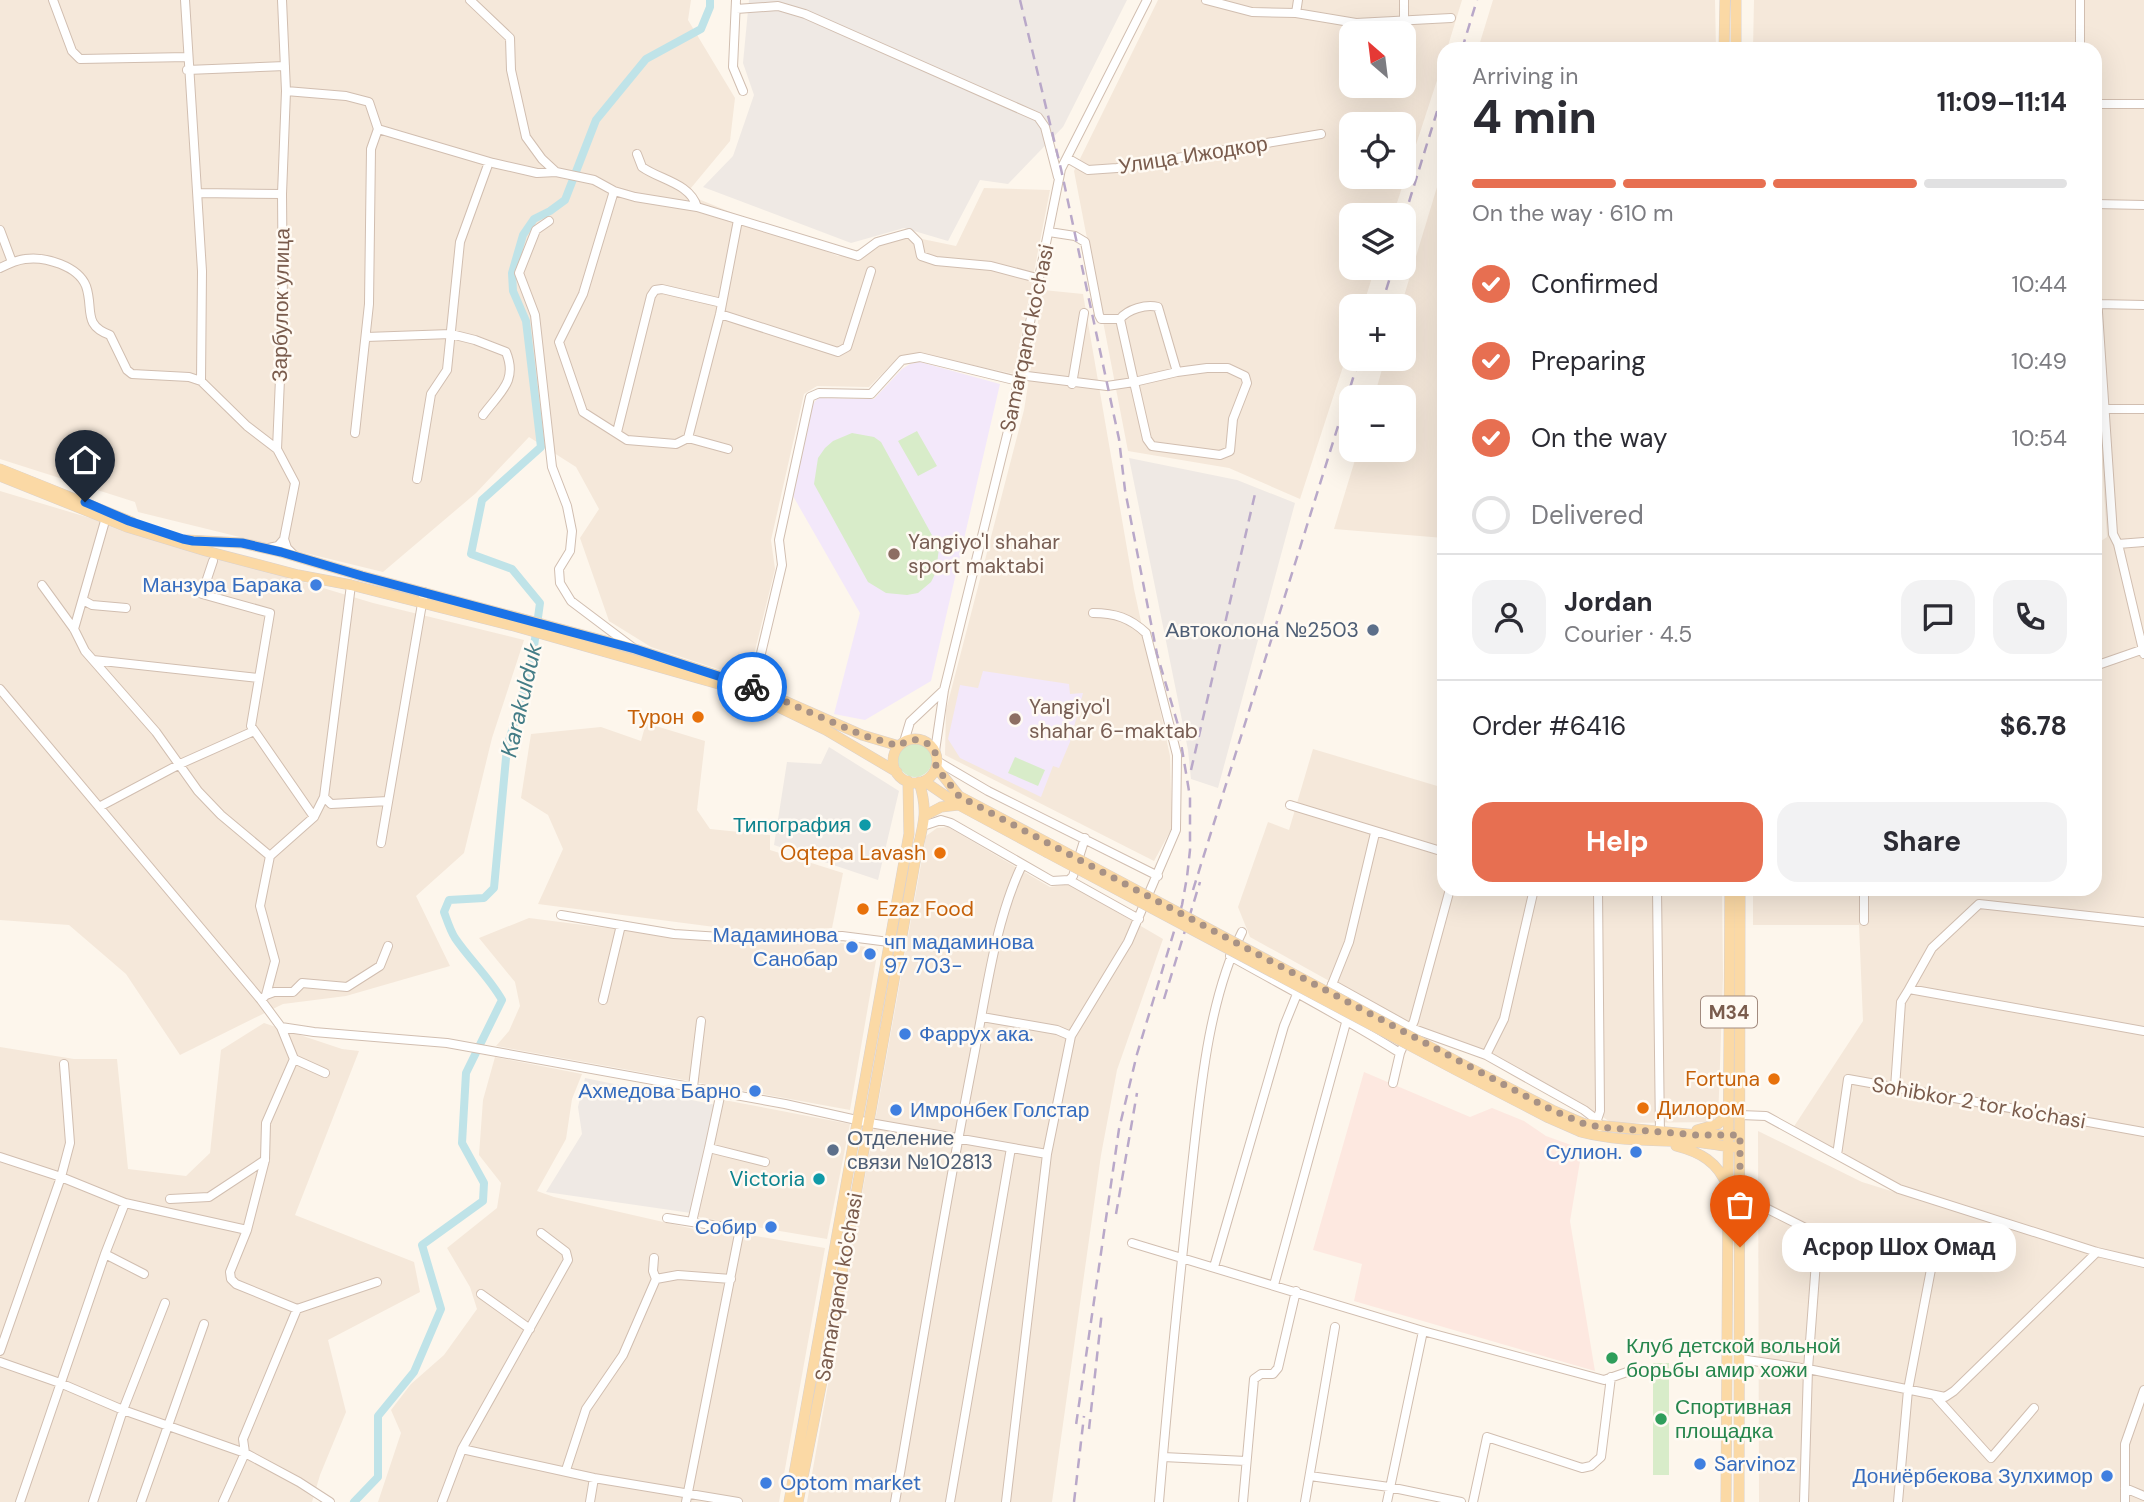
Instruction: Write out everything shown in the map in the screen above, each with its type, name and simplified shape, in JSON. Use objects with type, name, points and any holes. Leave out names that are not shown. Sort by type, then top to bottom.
[{"type":"main road","points":[[1724,42],[1725,0]]},
{"type":"main road","points":[[1736,0],[1736,42]]},
{"type":"main road","points":[[0,469],[107,515],[193,541],[229,542],[267,548],[422,597],[752,687],[862,735],[902,744]]},
{"type":"main road","points":[[0,476],[206,551],[217,558],[422,597]]},
{"type":"main road","points":[[217,558],[219,546],[229,542]]},
{"type":"main road","points":[[298,575],[310,569],[310,565],[300,557]]},
{"type":"main road","points":[[634,654],[747,692],[826,730],[959,805],[1048,848],[1583,1128],[1734,1147]]},
{"type":"main road","points":[[897,772],[894,759],[902,744],[911,739],[925,741],[959,796],[1048,848]]},
{"type":"main road","points":[[917,781],[934,773],[936,760]]},
{"type":"main road","name":"Samarqand ko'chasi","points":[[798,1502],[926,814],[917,781]]},
{"type":"main road","name":"Samarqand ko'chasi","points":[[789,1502],[917,781]]},
{"type":"main road","points":[[926,814],[941,807],[959,805]]},
{"type":"main road","name":"M34","points":[[1726,1502],[1740,1195],[1734,1147],[1728,1135],[1730,896]]},
{"type":"main road","name":"M34","points":[[1739,1502],[1740,1359],[1734,1324],[1729,1191],[1734,1147],[1740,1135],[1740,896]]},
{"type":"main road","points":[[1662,1138],[1711,1127],[1728,1112]]},
{"type":"main road","points":[[1678,1133],[1740,1135]]},
{"type":"main road","points":[[1662,1138],[1709,1160],[1720,1171],[1729,1191]]},
{"type":"street","points":[[53,0],[72,51],[80,59],[188,57]]},
{"type":"street","points":[[185,0],[187,70],[202,271],[201,381]]},
{"type":"street","name":"Зарбулок улица","points":[[277,449],[283,308],[282,194],[286,91],[282,0]]},
{"type":"street","points":[[470,0],[510,38],[511,70],[526,137],[542,159],[556,172]]},
{"type":"street","name":"Samarqand ko'chasi","points":[[936,760],[944,690],[1018,378],[1061,169],[1147,0]]},
{"type":"street","points":[[1206,0],[1252,12],[1296,13],[1344,21]]},
{"type":"street","points":[[1296,13],[1298,0]]},
{"type":"street","points":[[1404,0],[1404,21],[1451,18]]},
{"type":"street","points":[[2080,0],[2080,42]]},
{"type":"street","points":[[743,91],[733,67],[736,4],[778,6],[805,14],[1038,117],[1045,127],[1059,183]]},
{"type":"street","points":[[187,70],[285,66]]},
{"type":"street","points":[[286,91],[346,96],[369,102],[378,129],[371,149],[369,304],[355,433]]},
{"type":"street","points":[[2102,104],[2144,104]]},
{"type":"street","points":[[378,129],[489,162],[537,173],[556,172],[594,180],[614,191],[635,197],[697,207],[858,256],[877,242],[909,233],[918,242],[921,256],[928,259],[991,266],[1037,278]]},
{"type":"street","name":"Улица Ижодкор","points":[[1067,158],[1088,170],[1117,168],[1321,134]]},
{"type":"street","points":[[637,154],[642,167],[691,194],[697,207]]},
{"type":"street","points":[[417,479],[431,394],[447,370],[460,242],[489,162]]},
{"type":"street","points":[[614,191],[583,294],[559,342],[583,412],[627,440],[676,444],[688,438],[728,449]]},
{"type":"street","points":[[198,193],[282,194]]},
{"type":"street","points":[[2102,205],[2144,205]]},
{"type":"street","points":[[688,438],[720,314],[738,220]]},
{"type":"street","points":[[549,221],[536,230],[519,273],[535,315],[552,467],[567,506],[572,531],[570,551],[559,569],[559,583],[571,601],[634,654]]},
{"type":"street","points":[[0,230],[12,262]]},
{"type":"street","points":[[1049,232],[1075,236],[1085,242],[1098,315],[1101,319],[1121,319]]},
{"type":"street","points":[[0,268],[27,258],[75,270],[86,285],[93,325],[99,331],[110,335],[127,370],[132,374],[189,377],[201,381],[247,426],[277,449],[295,483],[284,539],[278,546],[267,548]]},
{"type":"street","points":[[720,314],[838,352],[847,347],[871,271]]},
{"type":"street","points":[[617,432],[651,296],[655,290],[662,289],[722,303]]},
{"type":"street","points":[[1121,319],[1125,314],[1149,304],[1158,307],[1177,372]]},
{"type":"street","points":[[2102,304],[2144,305]]},
{"type":"street","points":[[1072,384],[1084,313]]},
{"type":"street","points":[[752,687],[782,565],[779,540],[810,397],[818,393],[871,394],[902,360],[920,357],[1018,378],[1107,386],[1134,382],[1177,372],[1228,368],[1245,376],[1247,383],[1233,419],[1230,451],[1226,454],[1152,446],[1147,439],[1134,382],[1121,319]]},
{"type":"street","points":[[366,337],[451,334],[506,352],[512,366],[510,377],[483,415]]},
{"type":"street","points":[[2102,374],[2113,534],[2118,544],[2144,650],[2102,664]]},
{"type":"street","points":[[2104,409],[2144,409]]},
{"type":"street","points":[[74,629],[107,515]]},
{"type":"street","points":[[284,539],[287,548],[300,557]]},
{"type":"street","points":[[2118,544],[2144,542]]},
{"type":"street","points":[[217,558],[202,594],[270,613],[251,726],[314,817]]},
{"type":"street","points":[[42,585],[74,629],[85,652],[156,732],[198,791],[221,815],[270,856]]},
{"type":"street","points":[[263,998],[275,961],[260,906],[270,856],[314,817],[324,797],[351,585]]},
{"type":"street","points":[[381,843],[422,597]]},
{"type":"street","points":[[83,600],[92,605],[126,608]]},
{"type":"street","points":[[1006,1502],[1047,1154],[1071,1036],[1128,942],[1176,830],[1177,755],[1146,633],[1131,620],[1108,613],[1093,613]]},
{"type":"street","points":[[93,660],[259,678]]},
{"type":"street","points":[[0,689],[263,998],[281,1027],[293,1059],[266,1124],[265,1160],[247,1230],[230,1272],[231,1279],[236,1284],[297,1309],[377,1282]]},
{"type":"street","points":[[902,744],[910,722],[944,690]]},
{"type":"street","points":[[99,807],[180,764],[254,731]]},
{"type":"street","points":[[936,760],[988,790],[1158,876]]},
{"type":"street","points":[[324,797],[331,804],[388,801]]},
{"type":"street","points":[[1290,805],[1437,850]]},
{"type":"street","points":[[923,826],[941,820],[951,823],[1052,881],[1069,880],[1139,919]]},
{"type":"street","points":[[1321,1005],[1349,942],[1375,832]]},
{"type":"street","points":[[1069,880],[1073,876],[1085,838]]},
{"type":"street","points":[[894,1502],[958,1138],[994,956],[1013,884],[1022,865]]},
{"type":"street","points":[[1394,1083],[1400,1053],[1411,1028],[1448,896]]},
{"type":"street","points":[[1486,1055],[1504,1019],[1532,896]]},
{"type":"street","points":[[1332,984],[1411,1028],[1486,1055],[1599,1128],[1598,896]]},
{"type":"street","points":[[1657,896],[1662,1138]]},
{"type":"street","points":[[1864,896],[1864,922]]},
{"type":"street","points":[[1895,1088],[1901,1002],[1932,948],[1979,904],[2144,922]]},
{"type":"street","points":[[561,915],[674,934],[752,939],[842,936],[889,942]]},
{"type":"street","points":[[603,1000],[621,925]]},
{"type":"street","points":[[1159,1502],[1197,1129],[1214,1014],[1230,956],[1242,932]]},
{"type":"street","points":[[263,998],[274,992],[293,992],[302,982],[346,987],[380,966],[388,946]]},
{"type":"street","points":[[1230,956],[1347,1019],[1400,1053]]},
{"type":"street","points":[[1909,989],[2144,1031]]},
{"type":"street","points":[[1214,1268],[1284,1026],[1297,994]]},
{"type":"street","points":[[982,1017],[1057,1030],[1071,1036]]},
{"type":"street","points":[[1274,1285],[1347,1019]]},
{"type":"street","points":[[693,1087],[701,1021]]},
{"type":"street","points":[[281,1027],[447,1043],[1047,1154]]},
{"type":"street","points":[[293,1059],[326,1073]]},
{"type":"street","points":[[0,1351],[61,1177],[70,1143],[64,1064]]},
{"type":"street","name":"Sohibkor 2 tor ko'chasi","points":[[1838,1155],[1848,1079],[2144,1132]]},
{"type":"street","points":[[692,1222],[721,1092]]},
{"type":"street","points":[[1740,1115],[1766,1116],[1899,1189],[2097,1252],[2144,1263]]},
{"type":"street","points":[[709,1148],[765,1162]]},
{"type":"street","points":[[950,1502],[1010,1148]]},
{"type":"street","points":[[0,1157],[61,1177],[125,1203],[247,1230]]},
{"type":"street","points":[[170,1199],[209,1197],[265,1160]]},
{"type":"street","points":[[1740,1195],[1867,1259],[1880,1244],[1932,1264],[1908,1390],[1898,1502]]},
{"type":"street","points":[[20,1502],[125,1203]]},
{"type":"street","points":[[667,1218],[740,1229],[686,1498]]},
{"type":"street","points":[[442,1502],[462,1449],[568,1259],[566,1252],[541,1233]]},
{"type":"street","points":[[1804,1502],[1808,1369],[1818,1235]]},
{"type":"street","points":[[1132,1243],[1423,1331],[1604,1380],[1630,1371]]},
{"type":"street","points":[[1740,1359],[1808,1369],[1945,1397],[2097,1252]]},
{"type":"street","points":[[105,1254],[144,1274]]},
{"type":"street","points":[[566,1470],[586,1409],[623,1355],[656,1279],[653,1271],[654,1258]]},
{"type":"street","points":[[656,1279],[678,1275],[731,1279]]},
{"type":"street","points":[[1243,1502],[1254,1379],[1261,1374],[1273,1374],[1278,1368],[1296,1291]]},
{"type":"street","points":[[481,1294],[530,1329]]},
{"type":"street","points":[[93,1502],[124,1410],[165,1303]]},
{"type":"street","points":[[223,1502],[245,1453],[243,1440],[297,1309]]},
{"type":"street","points":[[141,1502],[204,1324]]},
{"type":"street","points":[[1305,1502],[1335,1327]]},
{"type":"street","points":[[1387,1502],[1423,1331]]},
{"type":"street","points":[[0,1362],[245,1453],[330,1502]]},
{"type":"street","points":[[1473,1502],[1486,1437],[1581,1468],[1591,1466],[1601,1457],[1611,1377]]},
{"type":"street","points":[[2125,1502],[2125,1444],[2144,1390]]},
{"type":"street","points":[[1935,1396],[1992,1458],[2034,1408]]},
{"type":"street","points":[[462,1449],[686,1498],[738,1502]]},
{"type":"street","points":[[1163,1457],[1246,1461]]},
{"type":"street","points":[[1310,1476],[1390,1487],[1461,1502]]},
{"type":"street","points":[[590,1502],[594,1478]]},
{"type":"street","points":[[2125,1488],[2144,1496]]},
{"type":"shaded area","points":[[0,0],[691,0],[688,20],[735,98],[730,141],[686,194],[838,256],[903,235],[956,246],[984,188],[1050,190],[1014,374],[918,353],[899,357],[869,387],[817,386],[804,394],[771,540],[775,569],[748,679],[651,647],[609,621],[580,538],[599,509],[576,467],[529,437],[476,493],[383,572],[138,512],[135,502],[0,459]]},
{"type":"shaded area","points":[[749,0],[1127,0],[1063,127],[1008,184],[980,180],[948,241],[904,228],[851,243],[703,187],[733,156],[754,95],[743,63]]},
{"type":"shaded area","points":[[1158,0],[1462,0],[1449,42],[1437,42],[1437,80],[1416,145],[1416,112],[1339,112],[1339,189],[1402,189],[1397,203],[1339,203],[1339,280],[1371,280],[1367,294],[1339,294],[1339,371],[1342,371],[1300,499],[1229,468],[1128,451],[1074,171]]},
{"type":"shaded area","points":[[1493,0],[1715,0],[1716,42],[1480,42]]},
{"type":"shaded area","points":[[1754,0],[2144,0],[2144,1259],[1900,1187],[1793,1128],[1863,1021],[1859,925],[1753,925],[1753,896],[2102,896],[2102,540],[2107,537],[2102,464],[2102,42],[1753,42]]},
{"type":"shaded area","points":[[1437,187],[1437,537],[1334,529],[1354,462],[1416,462],[1416,385],[1377,385],[1382,371],[1416,371],[1416,294],[1405,294],[1409,280],[1416,280],[1416,256]]},
{"type":"shaded area","points":[[1043,290],[1083,294],[1134,589],[1170,756],[1172,828],[1154,861],[945,755],[946,710],[1024,410]]},
{"type":"shaded area","name":"Yangiyo'l shahar sport maktabi","points":[[920,362],[1000,384],[931,681],[865,720],[834,714],[860,613],[793,496],[813,404],[818,398],[874,399],[902,369]]},
{"type":"shaded area","points":[[1129,458],[1237,480],[1295,503],[1218,788],[1191,779],[1188,750]]},
{"type":"shaded area","points":[[0,491],[373,603],[524,640],[492,738],[464,853],[416,896],[450,966],[346,996],[283,1004],[180,1055],[126,974],[69,925],[0,920]]},
{"type":"shaded area","name":"Yangiyo'l shahar 6-maktab","points":[[983,671],[1069,684],[1070,694],[1083,693],[1070,742],[1059,768],[1053,766],[1041,797],[960,758],[948,739],[960,685],[978,688]]},
{"type":"shaded area","points":[[646,723],[705,741],[697,810],[710,829],[770,835],[770,850],[843,873],[832,928],[753,932],[538,904],[563,849],[548,815],[521,798],[531,734],[601,727],[641,741]]},
{"type":"shaded area","points":[[829,747],[899,791],[878,880],[774,845],[787,762],[821,764]]},
{"type":"shaded area","points":[[1313,749],[1437,786],[1437,896],[1722,896],[1723,977],[1718,1122],[1612,1123],[1587,1107],[1485,1054],[1412,1027],[1250,937],[1238,907],[1268,822],[1289,830]]},
{"type":"shaded area","points":[[948,827],[1050,887],[1069,884],[1163,939],[1117,1070],[1101,1155],[1052,1502],[807,1502],[926,836],[937,828]]},
{"type":"shaded area","points":[[529,918],[740,945],[836,942],[878,949],[850,1110],[496,1046],[509,1031],[520,1006],[515,982],[479,938]]},
{"type":"shaded area","points":[[264,1023],[342,1049],[359,1051],[295,1215],[414,1262],[420,1292],[328,1340],[346,1412],[312,1502],[0,1502],[0,1047],[74,1059],[117,1059],[128,1169],[186,1176],[210,1153],[221,1050]]},
{"type":"shaded area","points":[[495,1057],[582,1074],[572,1099],[566,1139],[537,1191],[694,1229],[746,1238],[750,1235],[825,1248],[779,1502],[378,1502],[401,1433],[391,1410],[411,1384],[444,1355],[477,1309],[470,1287],[447,1248],[497,1208],[501,1183],[479,1155],[483,1100]]},
{"type":"shaded area","points":[[1364,1072],[1470,1117],[1492,1108],[1524,1121],[1546,1136],[1582,1149],[1570,1221],[1595,1371],[1354,1301],[1362,1264],[1313,1250]]},
{"type":"shaded area","points":[[585,1078],[716,1105],[691,1213],[546,1192],[582,1134],[578,1107]]},
{"type":"shaded area","points":[[724,1100],[850,1124],[827,1239],[698,1217]]},
{"type":"shaded area","points":[[1758,1131],[1862,1182],[2052,1241],[2144,1265],[2144,1502],[1759,1502]]},
{"type":"green space","points":[[917,431],[937,466],[918,476],[898,441]]},
{"type":"green space","points":[[852,433],[874,437],[881,442],[939,548],[936,572],[931,582],[918,593],[886,593],[868,582],[814,484],[818,458],[825,448],[833,441]]},
{"type":"green space","points":[[915,743],[927,748],[932,760],[927,772],[915,777],[903,772],[898,760],[903,748]]},
{"type":"green space","points":[[1015,757],[1045,770],[1038,786],[1008,773]]},
{"type":"green space","name":"Спортивная площадка","points":[[1653,1363],[1669,1363],[1669,1475],[1653,1475]]},
{"type":"waterway","name":"Karakulduk","points":[[354,1502],[378,1477],[378,1416],[414,1372],[441,1309],[422,1245],[483,1201],[484,1183],[462,1143],[466,1073],[502,1000],[455,938],[444,912],[449,900],[484,898],[494,888],[507,747],[531,668],[540,603],[512,569],[471,554],[482,500],[541,447],[526,321],[513,291],[512,273],[523,235],[534,219],[565,200],[596,120],[646,59],[701,29],[710,0]]},
{"type":"railway","points":[[1020,0],[1061,169],[1119,439],[1125,490],[1157,654],[1178,725],[1190,797],[1190,850],[1182,905],[1137,1054],[1119,1129],[1076,1425]]},
{"type":"railway","points":[[1464,42],[1477,0]]},
{"type":"railway","points":[[1409,203],[1437,112]]},
{"type":"railway","points":[[1385,294],[1389,280]]},
{"type":"railway","points":[[1193,890],[1355,371]]},
{"type":"railway","points":[[1191,770],[1255,494]]},
{"type":"railway","points":[[1164,999],[1200,882]]},
{"type":"railway","points":[[1116,1214],[1137,1093]]},
{"type":"railway","points":[[1089,1429],[1102,1311]]},
{"type":"railway","points":[[1074,1502],[1084,1416]]},
{"type":"way so far","points":[[752,687],[862,735],[899,746],[911,739],[925,741],[935,751],[936,767],[959,796],[1552,1110],[1585,1124],[1600,1127],[1697,1135],[1740,1135],[1740,1247]]},
{"type":"place","name":"Yangiyo'l shahar sport maktabi","points":[[894,554]]},
{"type":"place","name":"Манзура Барака","points":[[316,585]]},
{"type":"place","name":"Автоколона №2503","points":[[1373,630]]},
{"type":"place","name":"Турон","points":[[698,717]]},
{"type":"place","name":"Yangiyo'l shahar 6-maktab","points":[[1015,719]]},
{"type":"place","name":"Типография","points":[[865,825]]},
{"type":"place","name":"Oqtepa Lavash","points":[[940,853]]},
{"type":"place","name":"Ezaz Food","points":[[863,909]]},
{"type":"place","name":"Мадаминова Санобар","points":[[852,947]]},
{"type":"place","name":"чп мадаминова 97 703-","points":[[870,954]]},
{"type":"place","name":"Фаррух ака.","points":[[905,1034]]},
{"type":"place","name":"Fortuna","points":[[1774,1079]]},
{"type":"place","name":"Ахмедова Барно","points":[[755,1091]]},
{"type":"place","name":"Дилором","points":[[1643,1108]]},
{"type":"place","name":"Имронбек Голстар","points":[[896,1110]]},
{"type":"place","name":"Отделение связи №102813","points":[[833,1150]]},
{"type":"place","name":"Сулион.","points":[[1636,1152]]},
{"type":"place","name":"Victoria","points":[[819,1179]]},
{"type":"place","name":"Собир","points":[[771,1227]]},
{"type":"place","name":"Асрор Шох Омад","points":[[1740,1247]]},
{"type":"place","name":"Клуб детской вольной борьбы амир хожи","points":[[1612,1358]]},
{"type":"place","name":"Спортивная площадка","points":[[1661,1419]]},
{"type":"place","name":"Sarvinoz","points":[[1700,1464]]},
{"type":"place","name":"Дониёрбекова Зулхимор","points":[[2107,1476]]},
{"type":"place","name":"Optom market","points":[[766,1483]]},
{"type":"route","points":[[85,502],[129,521],[183,539],[242,543],[281,552],[635,649],[752,687]]}]
